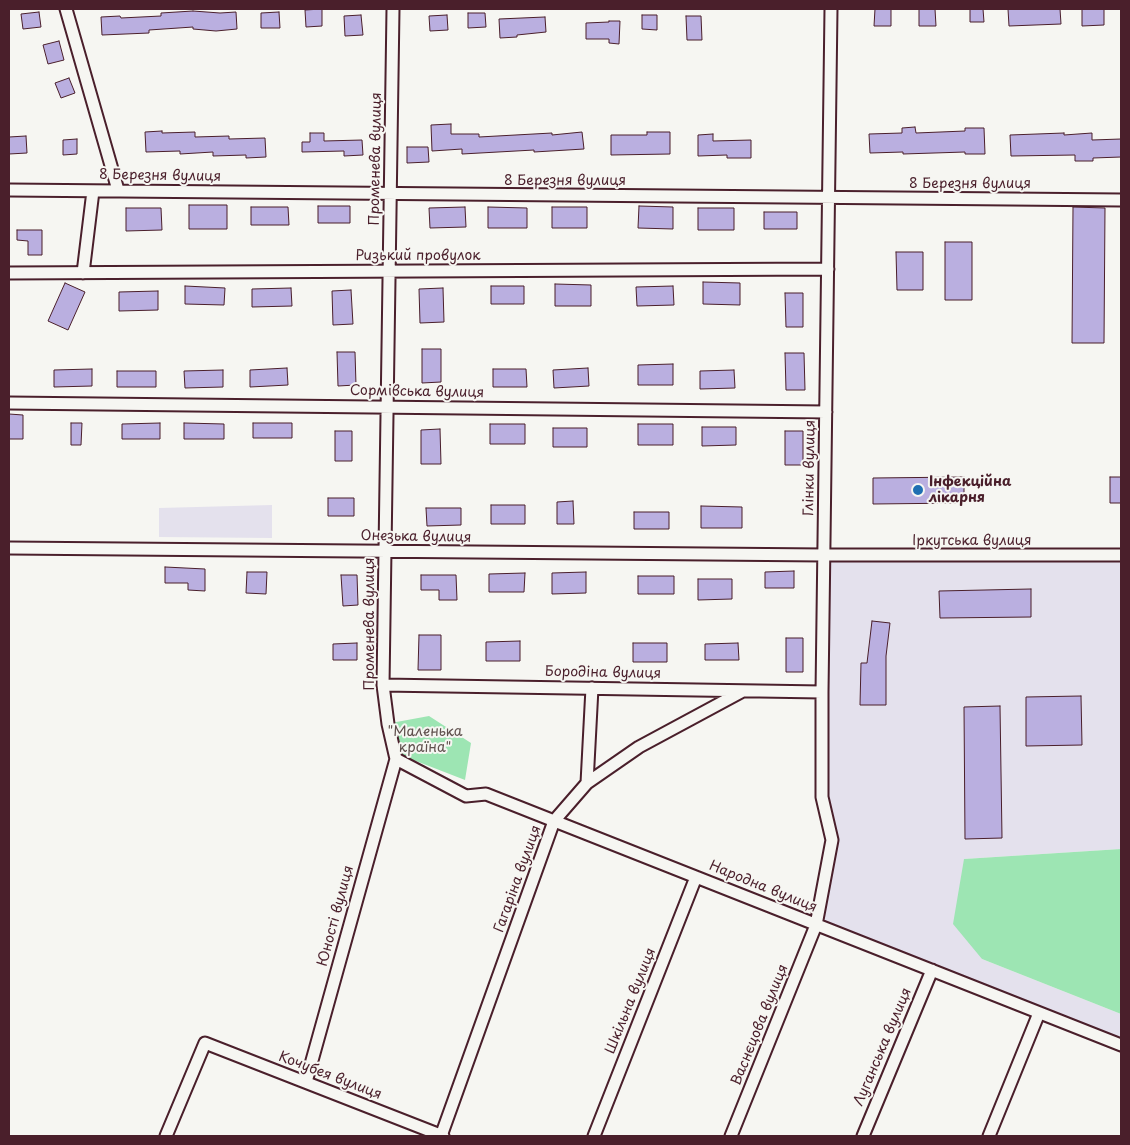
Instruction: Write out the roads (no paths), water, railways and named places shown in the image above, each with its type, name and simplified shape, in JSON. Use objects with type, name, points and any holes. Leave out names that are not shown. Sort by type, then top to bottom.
[{"type":"street","points":[[66,9],[118,190]]},
{"type":"street","name":"Променева вулиця","points":[[393,9],[383,685],[388,724],[396,759]]},
{"type":"street","name":"Глінки вулиця","points":[[816,925],[832,840],[822,797],[831,9]]},
{"type":"street","name":"8 Березня вулиця","points":[[9,190],[1121,200]]},
{"type":"street","points":[[83,273],[93,191]]},
{"type":"street","name":"Ризький провулок","points":[[9,273],[828,270]]},
{"type":"street","name":"Сормівська вулиця","points":[[9,403],[826,412]]},
{"type":"street","name":"Онезька вулиця","points":[[9,548],[824,556]]},
{"type":"street","name":"Іркутська вулиця","points":[[824,556],[1121,556]]},
{"type":"street","name":"Бородіна вулиця","points":[[383,685],[822,692]]},
{"type":"street","points":[[587,783],[592,688]]},
{"type":"street","name":"Гагаріна вулиця","points":[[442,1136],[554,821],[587,783],[639,747],[743,691]]},
{"type":"street","name":"Народна вулиця","points":[[396,759],[466,796],[486,794],[1121,1045]]},
{"type":"street","name":"Юності вулиця","points":[[306,1082],[396,759]]},
{"type":"street","name":"Шкільна вулиця","points":[[594,1136],[696,877]]},
{"type":"street","name":"Васнєцова вулиця","points":[[731,1136],[816,925]]},
{"type":"street","name":"Луганська вулиця","points":[[863,1136],[932,970]]},
{"type":"street","points":[[990,1136],[1039,1013]]},
{"type":"street","name":"Кочубея вулиця","points":[[166,1136],[205,1043],[442,1136]]},
{"type":"place","name":"Інфекційна лікарня","points":[[918,490]]},
{"type":"park label","name":"\"Маленька країна\"","points":[[425,740]]}]
